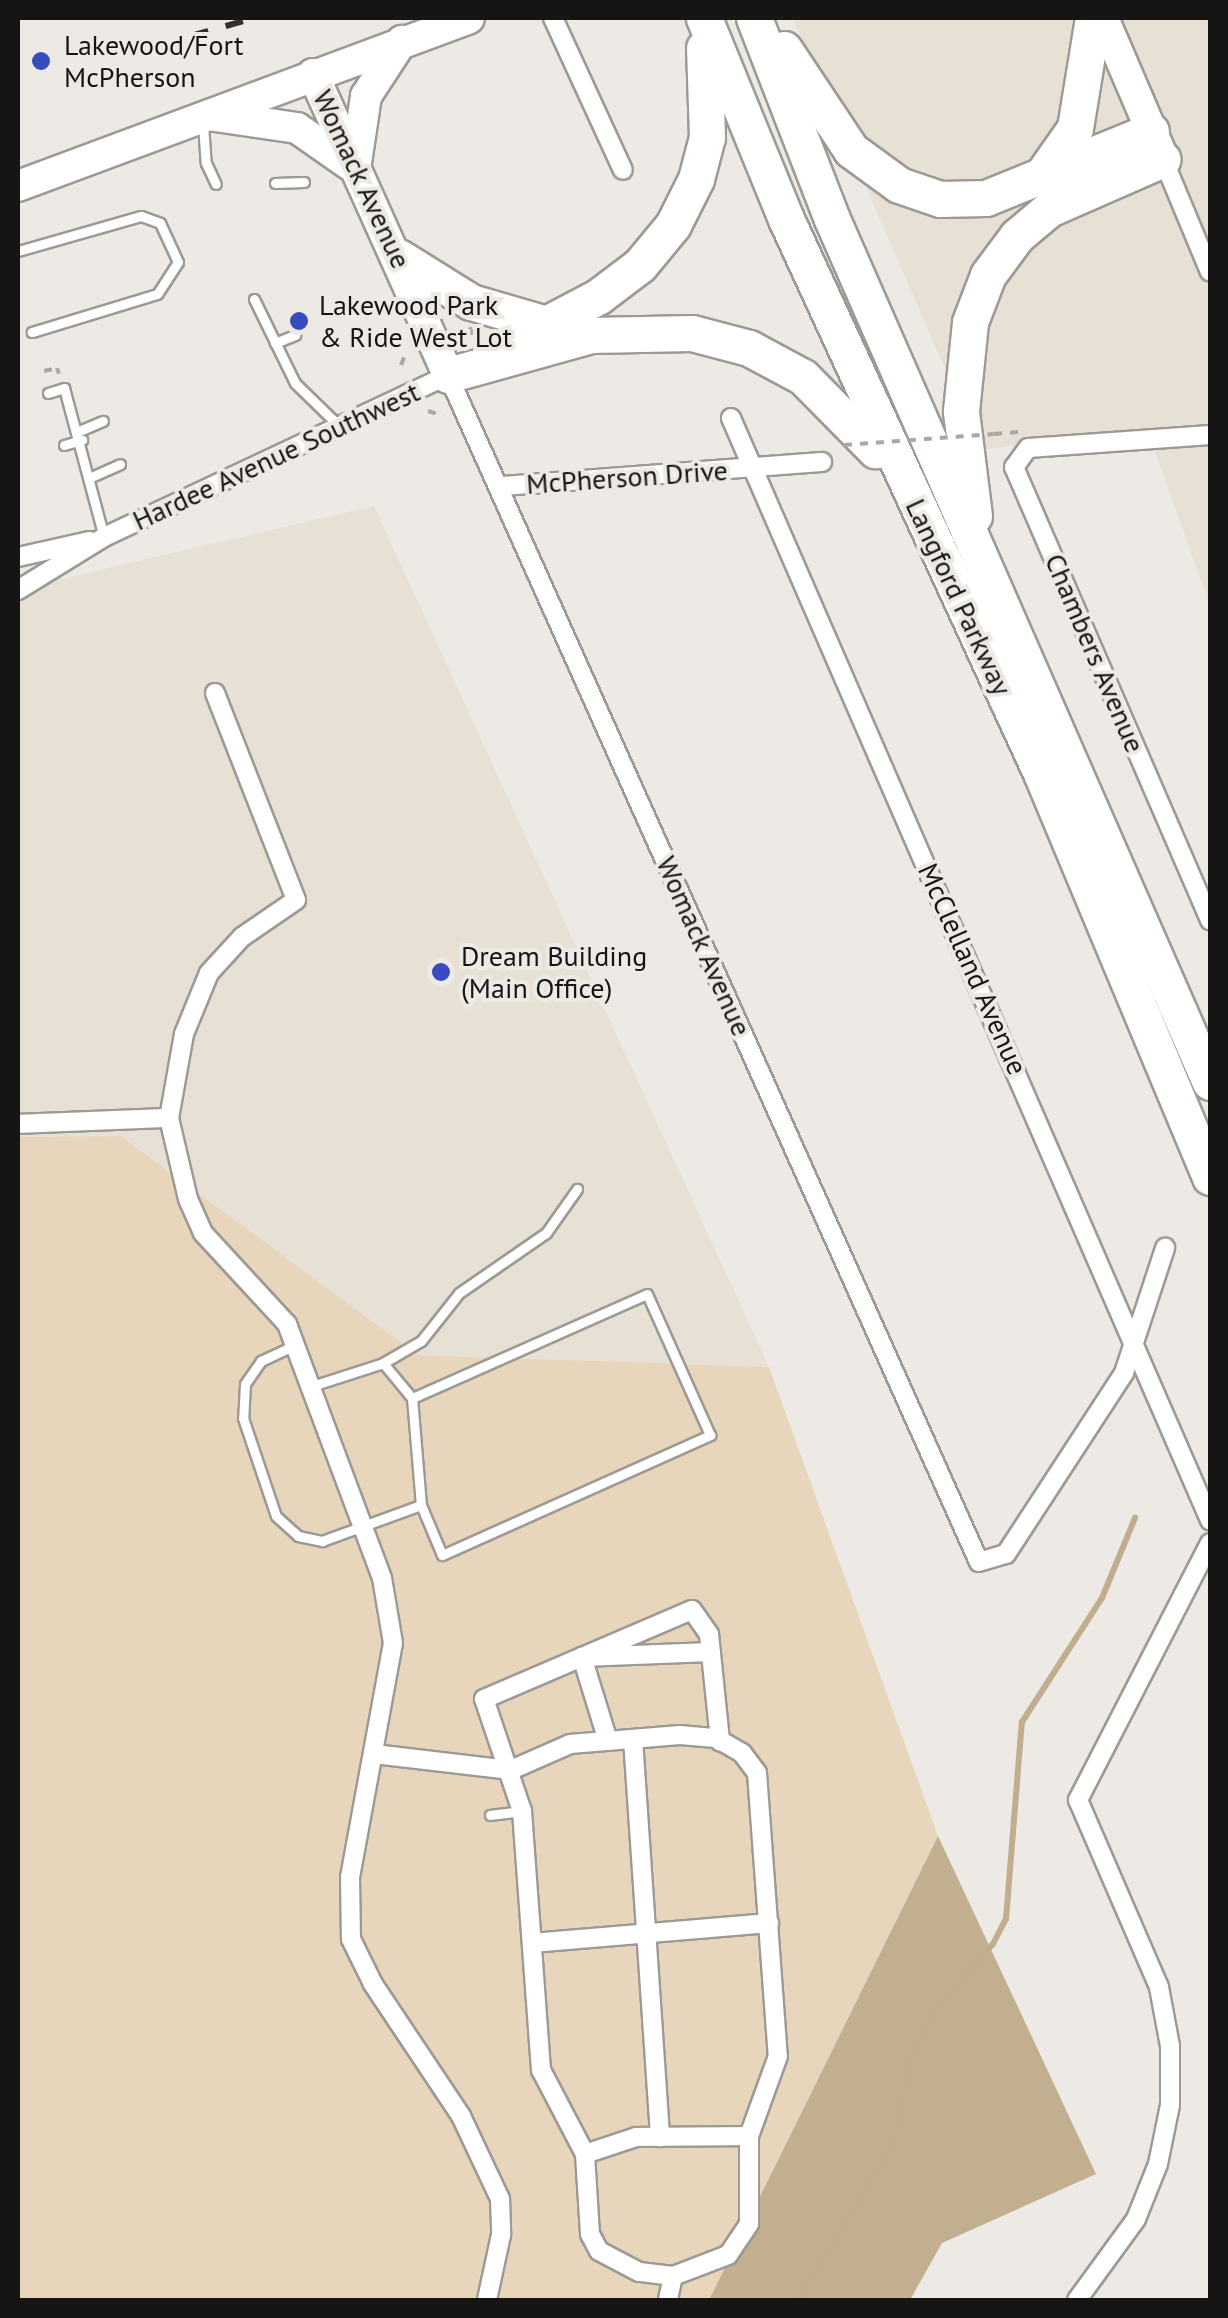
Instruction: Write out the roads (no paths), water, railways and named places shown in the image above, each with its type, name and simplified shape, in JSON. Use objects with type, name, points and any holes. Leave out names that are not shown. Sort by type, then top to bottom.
[{"type":"highway","points":[[448,375],[546,324],[640,264],[673,225],[696,179],[707,136],[701,18]]},
{"type":"highway","name":"Langford Parkway","points":[[701,18],[794,236],[968,578],[1210,1082]]},
{"type":"highway","name":"Langford Parkway","points":[[754,18],[1049,791],[1210,1177]]},
{"type":"highway","points":[[766,18],[851,150],[899,184],[940,198],[986,198],[1041,175],[1157,145]]},
{"type":"highway","points":[[1041,175],[1075,128],[1094,18]]},
{"type":"highway","points":[[968,578],[961,411],[970,322],[988,276],[1017,236],[1049,209],[1157,145]]},
{"type":"highway","points":[[399,258],[471,302],[546,324]]},
{"type":"highway","points":[[448,375],[616,331],[668,329],[749,348],[804,377],[849,416],[968,578]]},
{"type":"main road","points":[[18,186],[468,18]]},
{"type":"main road","points":[[1104,18],[1157,145]]},
{"type":"main road","points":[[198,118],[297,128],[356,171],[366,96],[404,39]]},
{"type":"main road","name":"Womack Avenue","points":[[313,74],[399,258],[448,375]]},
{"type":"street","points":[[554,18],[623,170]]},
{"type":"street","points":[[1157,145],[1210,272]]},
{"type":"street","name":"Hardee Avenue Southwest","points":[[18,590],[104,537],[448,375]]},
{"type":"street","name":"Womack Avenue","points":[[448,375],[502,486],[979,1562],[1006,1554],[1124,1373],[1137,1342]]},
{"type":"street","name":"McClelland Avenue","points":[[731,418],[1137,1342],[1210,1520]]},
{"type":"street","name":"Chambers Avenue","points":[[1210,435],[1028,448],[1014,467],[1210,920]]},
{"type":"street","name":"McPherson Drive","points":[[502,486],[822,462]]},
{"type":"street","name":"Hardee Avenue Southwest","points":[[18,557],[104,537]]},
{"type":"street","points":[[215,693],[296,900],[276,909],[209,973],[184,1034],[170,1118],[188,1199],[204,1232],[250,1289],[272,1302],[295,1345],[367,1530],[392,1643],[350,1877],[351,1939],[373,1984],[461,2116],[500,2199],[500,2235],[488,2300]]},
{"type":"street","points":[[18,1124],[170,1118]]},
{"type":"street","points":[[1137,1342],[1164,1248]]},
{"type":"street","points":[[1077,2300],[1136,2220],[1158,2164],[1170,2105],[1170,2046],[1159,1987],[1078,1800],[1210,1542]]},
{"type":"street","points":[[374,1754],[511,1770],[570,1744],[633,1739],[720,1741],[757,1773],[778,2056],[749,2136],[751,2206],[741,2240],[728,2255],[673,2276],[639,2272],[599,2251],[590,2234],[584,2154],[541,2070],[522,1811],[511,1770],[484,1700],[692,1610],[709,1634],[720,1741]]},
{"type":"street","points":[[582,1657],[711,1652]]},
{"type":"street","points":[[582,1657],[608,1741]]},
{"type":"street","points":[[633,1739],[660,2136]]},
{"type":"street","points":[[532,1943],[769,1922]]},
{"type":"street","points":[[584,2154],[636,2137],[749,2136]]},
{"type":"street","points":[[668,2300],[673,2276]]},
{"type":"lane","points":[[198,118],[206,163],[216,184]]},
{"type":"lane","points":[[275,183],[304,182]]},
{"type":"lane","points":[[18,250],[141,216],[160,223],[178,262],[158,294],[32,332]]},
{"type":"lane","points":[[254,299],[295,383],[339,426]]},
{"type":"lane","points":[[275,342],[295,335]]},
{"type":"lane","points":[[48,393],[64,388],[80,435],[104,537]]},
{"type":"lane","points":[[64,445],[103,421]]},
{"type":"lane","points":[[89,478],[120,464]]},
{"type":"lane","points":[[312,1386],[383,1363],[421,1341],[458,1293],[546,1233],[577,1189]]},
{"type":"lane","points":[[383,1363],[412,1398],[421,1504],[442,1554],[710,1435],[648,1294],[412,1398]]},
{"type":"lane","points":[[295,1345],[261,1361],[245,1384],[242,1418],[258,1474],[276,1516],[298,1536],[322,1541],[367,1530],[421,1504]]},
{"type":"lane","points":[[490,1815],[522,1811]]},
{"type":"waterway","points":[[798,2300],[895,2142],[909,2058],[937,2008],[993,1944],[1006,1919],[1022,1722],[1102,1598],[1135,1518]]},
{"type":"railway","points":[[191,36],[254,18]]},
{"type":"place","name":"Lakewood/Fort McPherson","points":[[41,61]]},
{"type":"place","name":"Lakewood Park & Ride West Lot","points":[[299,321]]},
{"type":"place","name":"Dream Building (Main Office)","points":[[441,972]]}]
